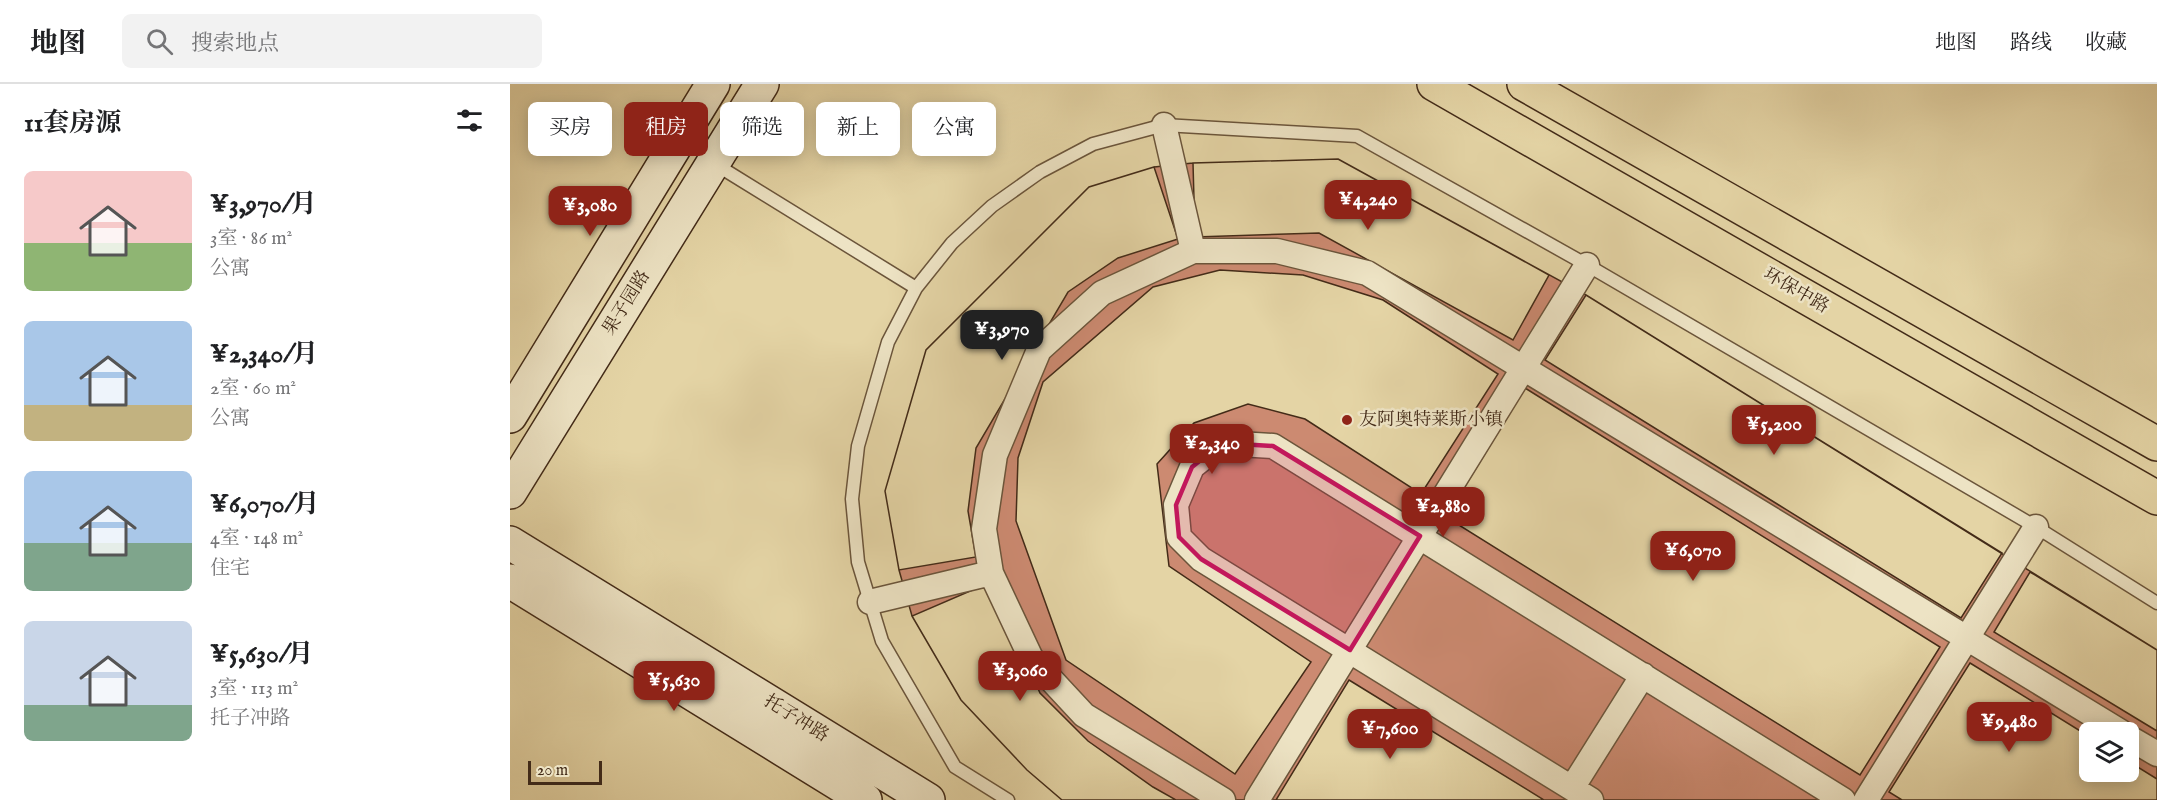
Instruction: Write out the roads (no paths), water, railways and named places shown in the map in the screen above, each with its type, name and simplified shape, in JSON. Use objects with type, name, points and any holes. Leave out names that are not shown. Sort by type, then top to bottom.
[{"type":"main road","name":"环保中路","points":[[1434,84],[2157,498]]},
{"type":"main road","points":[[1524,84],[2157,444]]},
{"type":"street","points":[[510,416],[713,84]]},
{"type":"street","name":"果子园路","points":[[510,492],[762,84]]},
{"type":"street","points":[[1164,125],[1193,251]]},
{"type":"street","points":[[1223,800],[1084,714],[1031,658],[991,573],[984,529],[995,456],[1039,350],[1102,293],[1193,251],[1277,251],[1367,273],[2105,722]]},
{"type":"street","points":[[1257,800],[1587,265]]},
{"type":"street","points":[[1643,675],[1582,794],[1202,559],[1179,537],[1176,505],[1192,467],[1222,443],[1273,446],[1420,536],[1643,675],[1843,800]]},
{"type":"street","points":[[1866,800],[2036,527]]},
{"type":"street","name":"托子冲路","points":[[510,543],[928,800]]},
{"type":"street","points":[[870,602],[991,573]]},
{"type":"street","name":"托子冲路","points":[[510,581],[865,800]]},
{"type":"street","points":[[2139,743],[2157,754]]},
{"type":"lane","points":[[1008,800],[955,767],[882,641],[858,562],[852,499],[858,446],[888,342],[916,288],[960,236],[992,206],[1040,172],[1093,144],[1164,125],[1357,136],[1587,265],[2036,527],[2157,603]]},
{"type":"lane","points":[[713,163],[916,288]]},
{"type":"place","name":"友阿奥特莱斯小镇","points":[[1347,420]]}]
